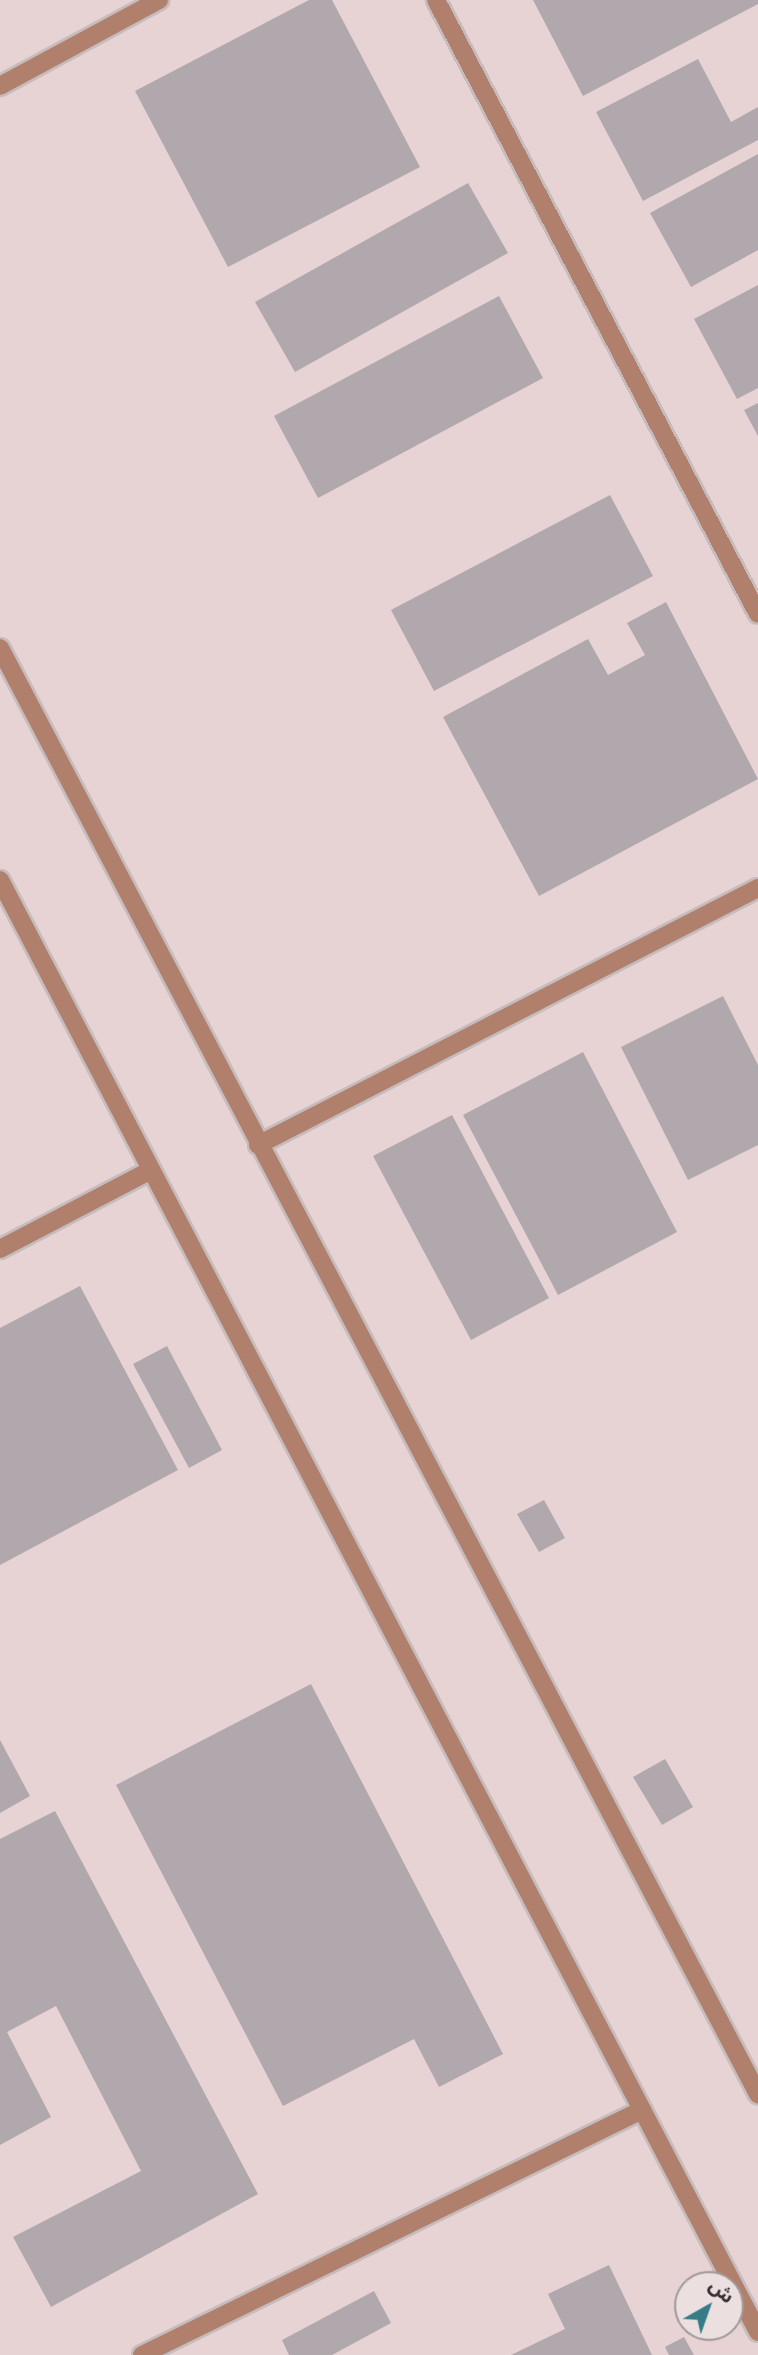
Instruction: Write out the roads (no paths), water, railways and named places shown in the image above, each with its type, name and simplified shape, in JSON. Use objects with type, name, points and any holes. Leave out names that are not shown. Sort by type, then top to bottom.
[{"type":"street","points":[[0,86],[159,0]]},
{"type":"street","points":[[436,0],[758,614]]},
{"type":"street","points":[[0,648],[258,1145],[753,2074],[758,2094]]},
{"type":"street","points":[[0,880],[758,2332]]},
{"type":"street","points":[[258,1145],[758,888]]},
{"type":"street","points":[[0,1249],[151,1170]]},
{"type":"street","points":[[142,2355],[642,2110]]}]
